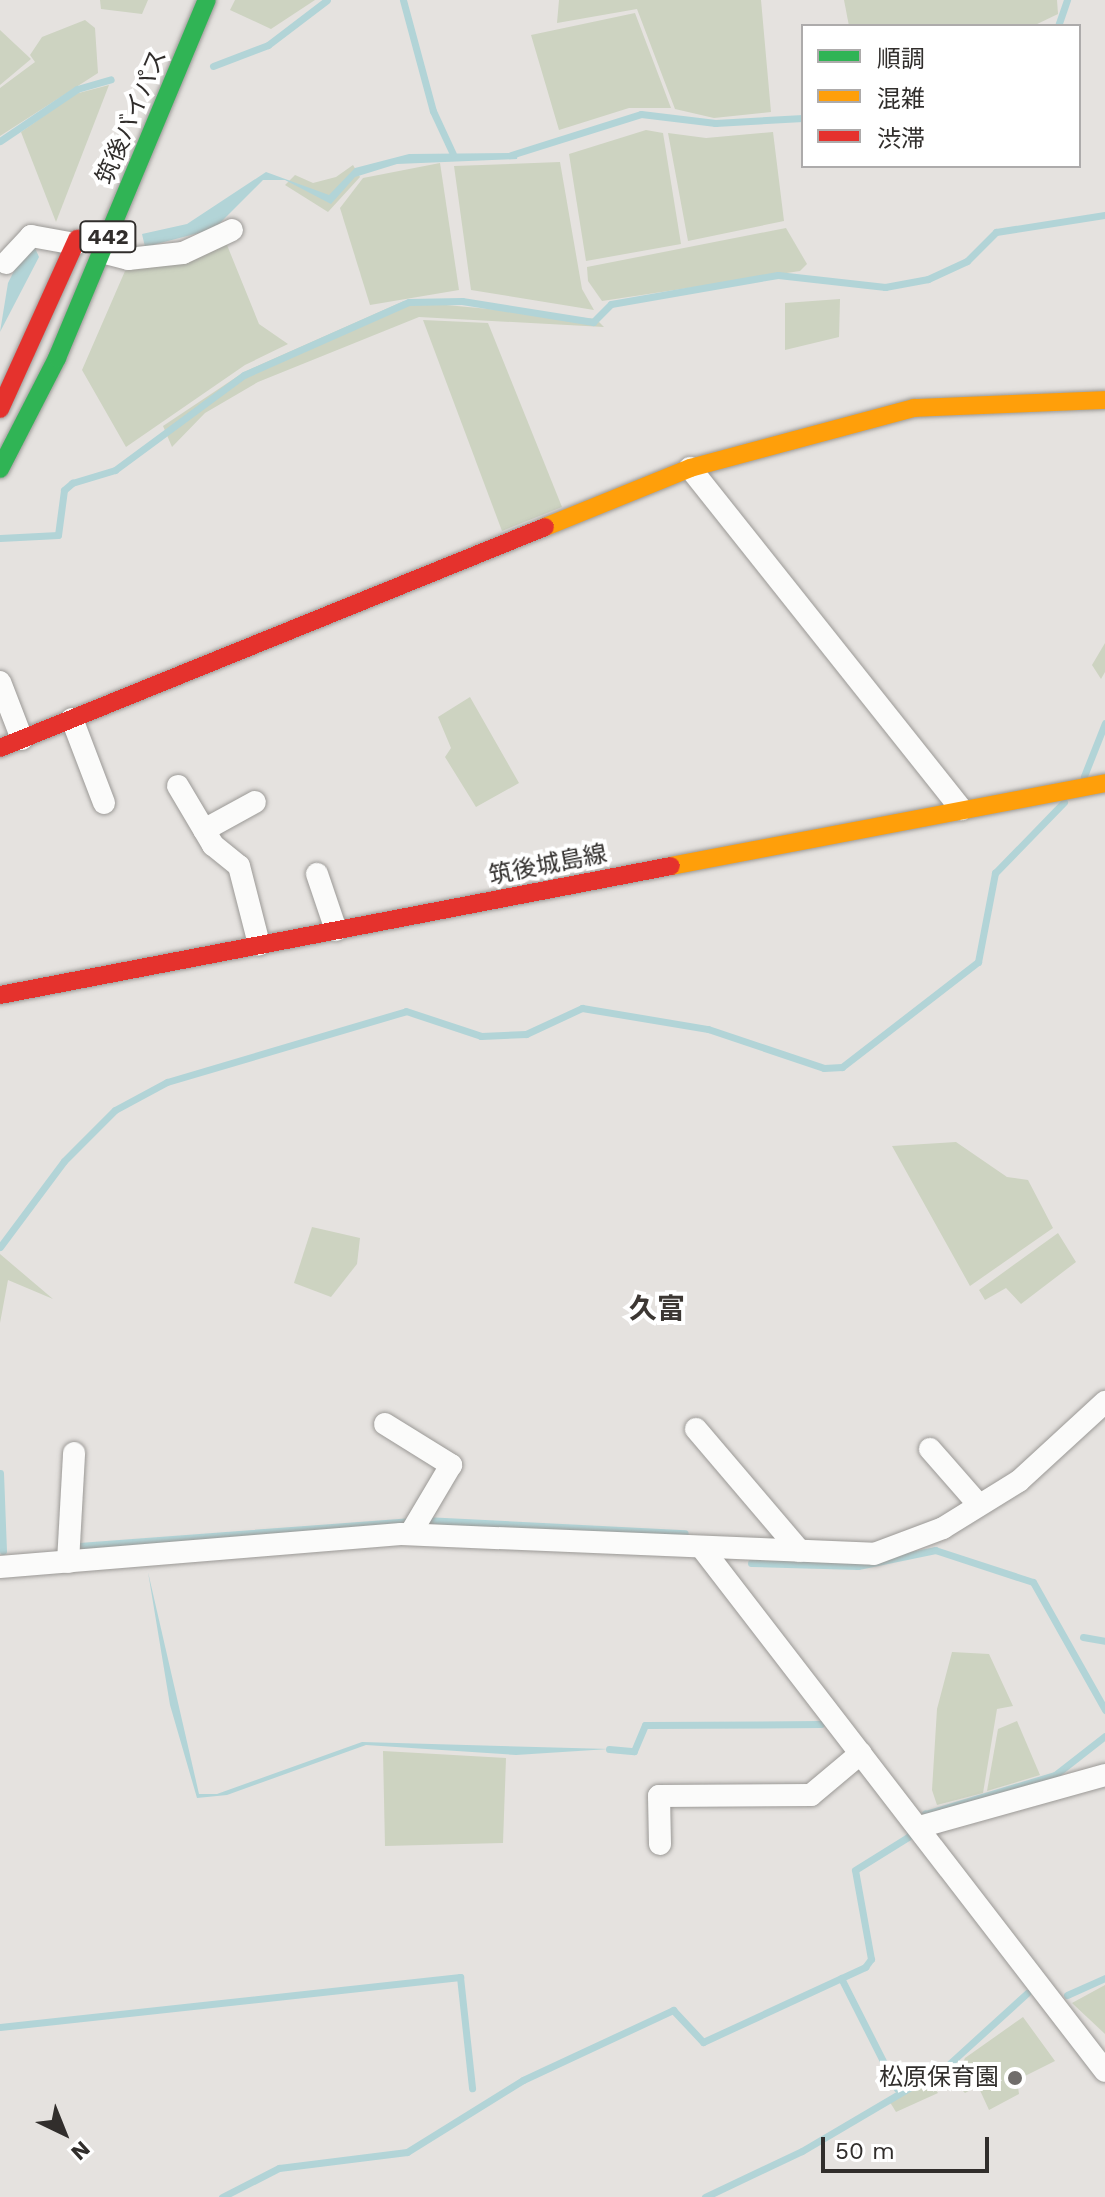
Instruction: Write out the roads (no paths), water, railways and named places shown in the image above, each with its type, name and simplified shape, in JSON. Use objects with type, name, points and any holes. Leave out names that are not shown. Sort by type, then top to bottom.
[{"type":"main road","name":"筑後バイパス","points":[[0,469],[46,383],[207,0]]},
{"type":"main road","name":"442","points":[[0,409],[87,216]]},
{"type":"main road","points":[[18,370],[46,383]]},
{"type":"main road","points":[[0,748],[690,468],[914,408],[1105,400]]},
{"type":"main road","name":"筑後城島線","points":[[0,995],[1105,783]]},
{"type":"street","points":[[102,252],[128,259],[183,253],[232,230]]},
{"type":"street","points":[[6,263],[31,236],[75,244]]},
{"type":"street","points":[[690,468],[961,809]]},
{"type":"street","points":[[0,682],[22,739]]},
{"type":"street","points":[[72,719],[104,803]]},
{"type":"street","points":[[178,786],[204,830],[239,866],[259,944]]},
{"type":"street","points":[[204,830],[255,802]]},
{"type":"street","points":[[317,874],[336,930]]},
{"type":"street","points":[[0,1567],[410,1534],[874,1554],[979,1505],[1019,1481],[1105,1402]]},
{"type":"street","points":[[385,1424],[451,1465],[410,1534]]},
{"type":"street","points":[[696,1429],[800,1551]]},
{"type":"street","points":[[930,1449],[979,1505]]},
{"type":"street","points":[[68,1562],[74,1453]]},
{"type":"street","points":[[702,1548],[1105,2071]]},
{"type":"street","points":[[660,1844],[659,1796],[811,1795],[861,1753]]},
{"type":"street","points":[[919,1827],[1105,1775]]},
{"type":"water","points":[[518,153],[517,159],[397,164],[355,177],[331,204],[285,180],[263,180],[214,229],[145,247],[142,234],[187,224],[266,172],[329,195],[355,168],[409,154]]},
{"type":"water","points":[[35,248],[39,257],[0,332],[8,283],[22,255]]},
{"type":"water","points":[[148,1572],[199,1794],[217,1794],[362,1742],[609,1749],[516,1755],[366,1745],[227,1795],[197,1798],[170,1705]]},
{"type":"waterway","points":[[213,66],[268,45],[327,0]]},
{"type":"waterway","points":[[403,0],[433,111],[453,154]]},
{"type":"waterway","points":[[1059,24],[1067,0]]},
{"type":"waterway","points":[[0,141],[77,89],[111,79]]},
{"type":"waterway","points":[[511,155],[641,114],[715,123],[801,118]]},
{"type":"waterway","points":[[0,538],[58,535],[64,490],[72,483],[115,470],[244,375],[409,302],[462,301],[593,322],[611,304],[778,275],[885,287],[928,279],[967,261],[996,232],[1105,215]]},
{"type":"waterway","points":[[1084,776],[1105,723]]},
{"type":"waterway","points":[[0,1247],[64,1161],[115,1110],[167,1082],[406,1011],[481,1036],[526,1034],[582,1008],[708,1029],[824,1068],[842,1067],[978,962],[995,873],[1064,802]]},
{"type":"waterway","points":[[0,1473],[3,1551]]},
{"type":"waterway","points":[[424,1520],[685,1533]]},
{"type":"waterway","points":[[79,1546],[412,1521]]},
{"type":"waterway","points":[[751,1563],[858,1566],[935,1550],[1033,1582],[1105,1710]]},
{"type":"waterway","points":[[1083,1637],[1105,1641]]},
{"type":"waterway","points":[[609,1749],[634,1751],[645,1725],[821,1724]]},
{"type":"waterway","points":[[222,2197],[279,2168],[407,2152],[523,2080],[673,2010],[703,2042],[865,1967],[871,1959],[855,1870],[908,1837],[925,1814],[1055,1775],[1105,1736]]},
{"type":"waterway","points":[[0,2027],[460,1977],[472,2088]]},
{"type":"waterway","points":[[841,1978],[897,2089]]},
{"type":"waterway","points":[[1067,1995],[1105,1978]]},
{"type":"waterway","points":[[705,2197],[802,2151],[948,2065],[1027,1993]]},
{"type":"place","name":"松原保育園","points":[[1015,2078]]},
{"type":"district","name":"久富","points":[[657,1309]]}]
